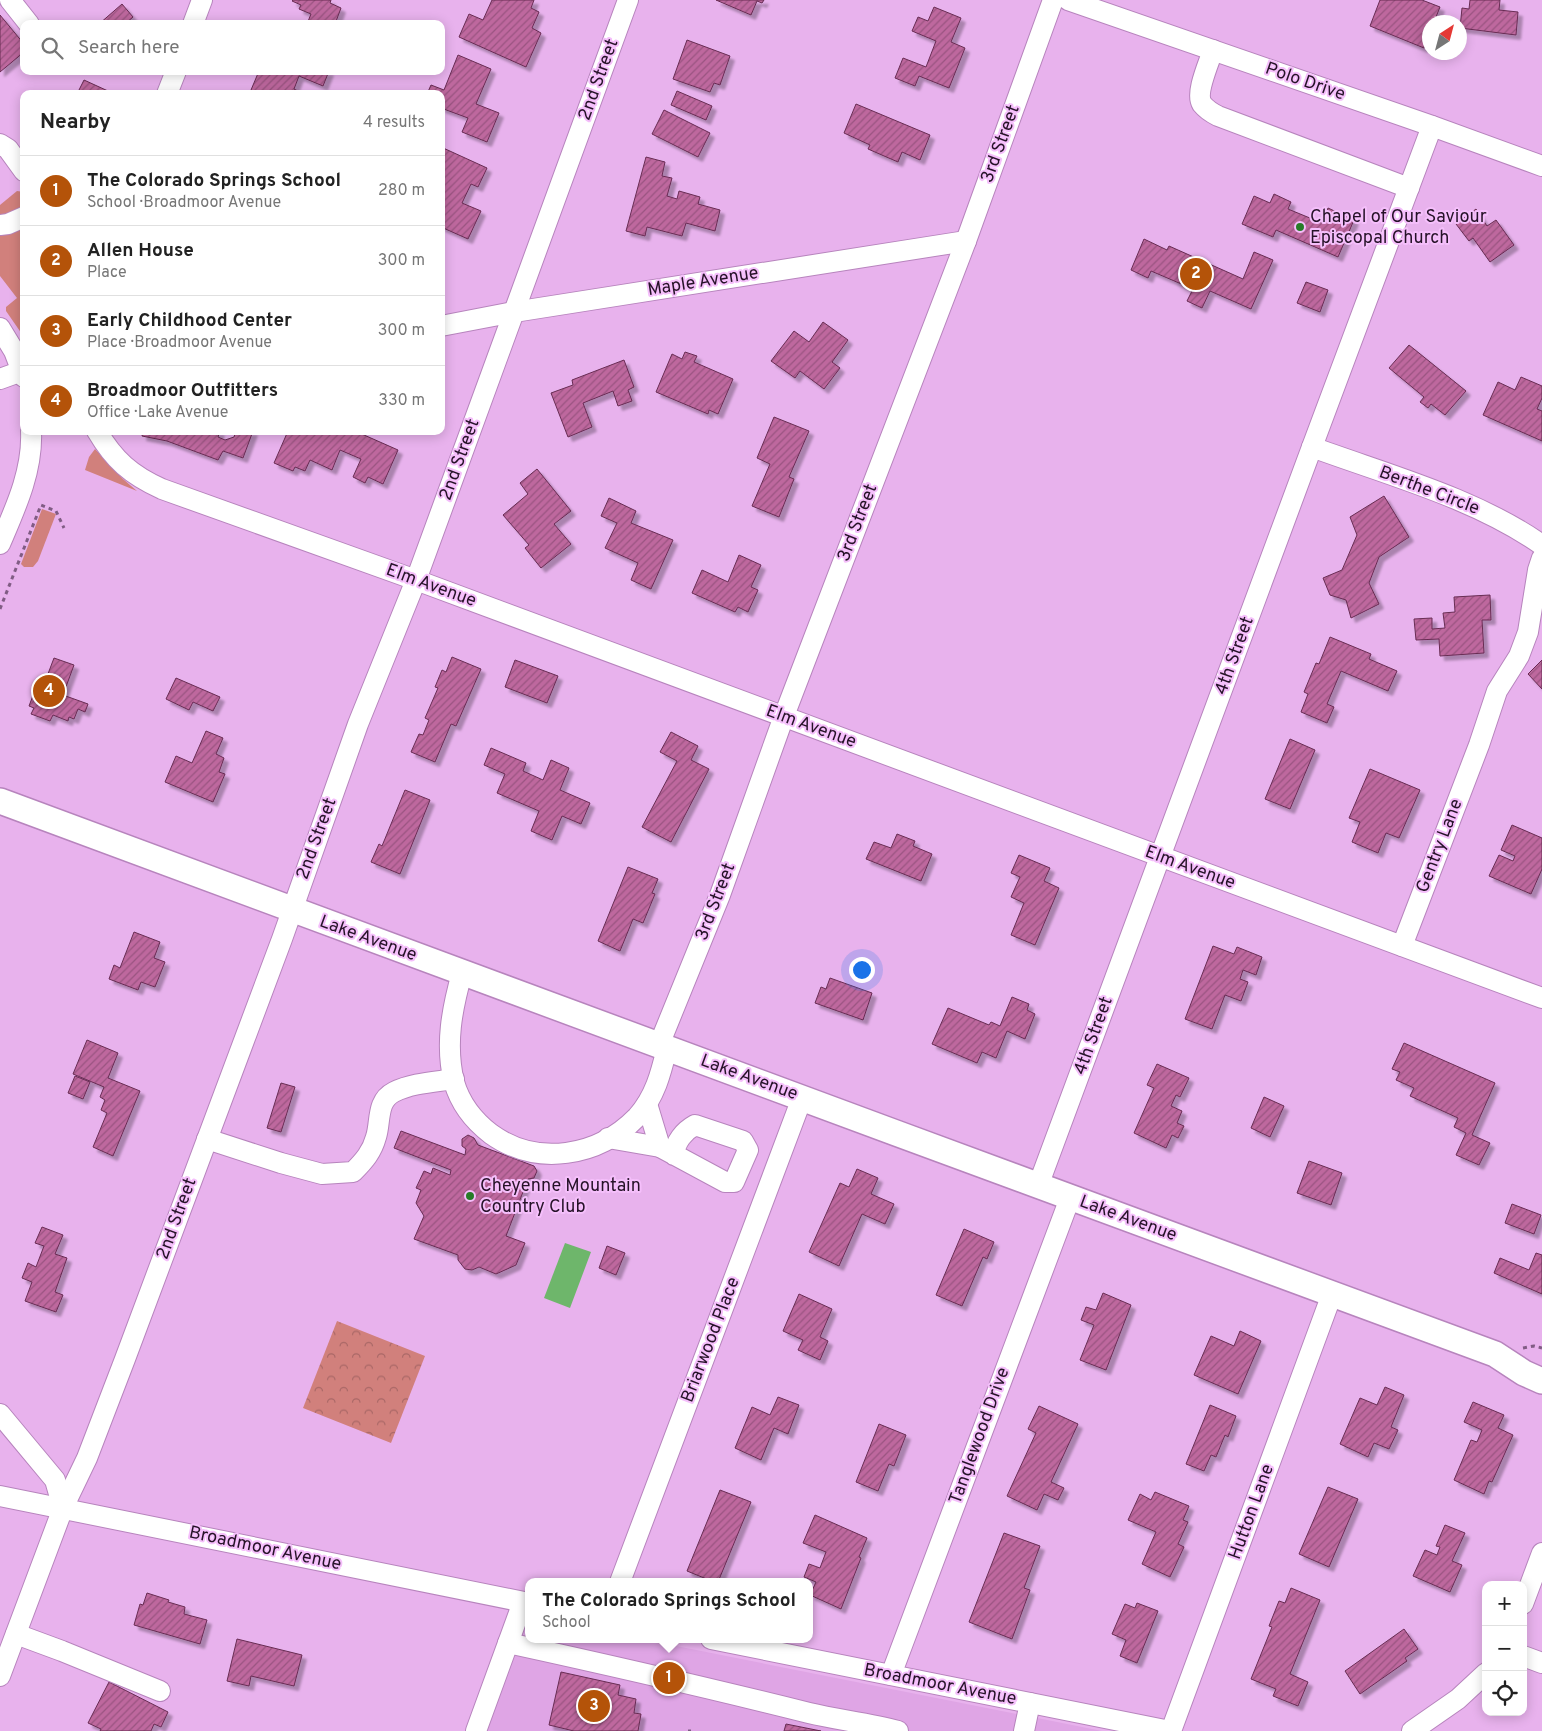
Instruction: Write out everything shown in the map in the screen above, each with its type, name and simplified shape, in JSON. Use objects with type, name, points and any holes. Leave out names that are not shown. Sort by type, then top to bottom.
[{"type":"main road","name":"Lake Avenue","points":[[0,801],[291,911],[663,1046],[1497,1356],[1524,1374],[1542,1382]]},
{"type":"main road","name":"Lake Avenue","points":[[1497,1356],[1527,1359],[1538,1355]]},
{"type":"street","points":[[10,0],[26,20]]},
{"type":"street","points":[[194,20],[202,0]]},
{"type":"street","name":"2nd Street","points":[[0,1676],[63,1508],[87,1458],[115,1386],[208,1139],[358,724],[416,580],[628,0]]},
{"type":"street","name":"3rd Street","points":[[462,973],[454,1000],[449,1042],[454,1079],[463,1103],[484,1128],[511,1146],[539,1154],[569,1152],[587,1148],[614,1136],[637,1116],[647,1104],[661,1074],[663,1046],[720,896],[784,716],[966,241],[1053,0]]},
{"type":"street","name":"Polo Drive","points":[[1068,0],[1542,166]]},
{"type":"street","points":[[1213,50],[1199,94],[1202,103],[1209,111],[1409,188]]},
{"type":"street","points":[[169,90],[174,75]]},
{"type":"street","name":"4th Street","points":[[1038,1186],[1432,126]]},
{"type":"street","points":[[0,144],[8,149],[20,166]]},
{"type":"street","points":[[0,225],[20,219]]},
{"type":"street","name":"Maple Avenue","points":[[445,325],[514,312],[966,241]]},
{"type":"street","points":[[0,328],[14,351],[20,366]]},
{"type":"street","points":[[0,379],[20,375]]},
{"type":"street","points":[[0,544],[22,492],[28,464],[31,435]]},
{"type":"street","name":"Elm Avenue","points":[[100,435],[110,451],[126,469],[144,481],[162,489],[416,580],[1542,998]]},
{"type":"street","name":"Berthe Circle","points":[[1312,447],[1470,506],[1522,531],[1542,545]]},
{"type":"street","name":"Gentry Lane","points":[[1402,946],[1479,745],[1497,691],[1519,656],[1528,632],[1538,570],[1542,558]]},
{"type":"street","points":[[208,1139],[281,1163],[322,1174],[353,1172],[368,1156],[377,1135],[381,1107],[383,1102],[392,1093],[416,1086],[454,1079]]},
{"type":"street","name":"Briarwood Place","points":[[622,1578],[802,1098]]},
{"type":"street","points":[[608,1138],[667,1151],[647,1104]]},
{"type":"street","name":"Tanglewood Drive","points":[[891,1675],[1070,1198]]},
{"type":"street","name":"Hutton Lane","points":[[1171,1731],[1332,1294]]},
{"type":"street","points":[[0,1414],[55,1480],[63,1508]]},
{"type":"street","name":"Broadmoor Avenue","points":[[0,1496],[525,1603]]},
{"type":"street","points":[[1527,1593],[1542,1552]]},
{"type":"street","points":[[476,1731],[508,1642],[525,1605]]},
{"type":"street","points":[[16,1634],[160,1690]]},
{"type":"street","points":[[508,1642],[695,1684],[812,1714],[898,1731]]},
{"type":"street","name":"Broadmoor Avenue","points":[[731,1643],[1171,1731]]},
{"type":"street","points":[[1527,1657],[1542,1663]]},
{"type":"street","points":[[1412,1731],[1458,1699],[1482,1677]]},
{"type":"street","points":[[1024,1731],[1030,1703]]},
{"type":"path","points":[[0,609],[40,505],[56,512],[64,528]]},
{"type":"path","points":[[1538,1355],[1542,1348]]},
{"type":"shaded area","points":[[565,1243],[591,1252],[570,1308],[544,1298]]},
{"type":"shaded area","points":[[525,1623],[525,1643],[661,1643],[1102,1731],[483,1731],[522,1625]]},
{"type":"green space","points":[[17,191],[20,191],[20,209],[0,220],[0,205]]},
{"type":"green space","points":[[20,229],[20,331],[6,311],[6,307],[17,298],[0,276],[0,234]]},
{"type":"green space","points":[[95,449],[137,491],[85,470],[89,457]]},
{"type":"green space","points":[[42,509],[56,514],[38,561],[33,567],[24,567],[21,564]]},
{"type":"green space","points":[[337,1321],[425,1356],[391,1443],[303,1408]]},
{"type":"building","points":[[331,0],[330,3],[341,8],[336,20],[309,20],[311,14],[299,9],[301,5],[292,1]]},
{"type":"building","points":[[492,0],[534,0],[531,8],[539,12],[532,28],[541,33],[526,67],[459,37],[469,14],[483,20]]},
{"type":"building","points":[[716,0],[764,0],[762,3],[757,1],[751,15]]},
{"type":"building","points":[[1380,0],[1422,0],[1440,7],[1437,15],[1422,15],[1422,47],[1370,26]]},
{"type":"building","points":[[1470,0],[1500,0],[1499,10],[1518,12],[1516,35],[1467,29],[1467,15],[1461,15],[1462,8],[1469,9]]},
{"type":"building","points":[[122,4],[133,17],[130,20],[104,20]]},
{"type":"building","points":[[934,7],[961,18],[951,42],[965,48],[949,88],[919,76],[915,86],[895,78],[903,58],[926,67],[936,41],[912,31],[918,17],[928,21]]},
{"type":"building","points":[[0,15],[20,39],[20,55],[0,72]]},
{"type":"building","points":[[687,40],[730,56],[720,85],[714,83],[710,92],[673,79]]},
{"type":"building","points":[[458,55],[491,69],[476,104],[499,113],[487,142],[462,132],[468,118],[445,109],[444,90]]},
{"type":"building","points":[[257,75],[327,75],[323,86],[299,76],[294,89],[296,90],[251,90]]},
{"type":"building","points":[[84,80],[106,90],[79,90]]},
{"type":"building","points":[[431,85],[444,90],[429,90]]},
{"type":"building","points":[[677,91],[712,106],[706,120],[671,105]]},
{"type":"building","points":[[856,104],[930,135],[920,160],[902,152],[898,162],[868,149],[870,145],[844,133]]},
{"type":"building","points":[[664,110],[710,133],[698,157],[652,134]]},
{"type":"building","points":[[445,149],[487,168],[478,187],[471,184],[462,203],[481,211],[468,239],[445,229]]},
{"type":"building","points":[[646,157],[665,162],[662,176],[672,178],[667,196],[677,199],[679,191],[700,197],[698,204],[720,210],[715,231],[686,223],[682,236],[647,227],[645,236],[626,231]]},
{"type":"building","name":"Chapel of Our Saviour Episcopal Church","points":[[1274,194],[1291,202],[1288,209],[1322,223],[1328,208],[1354,220],[1338,257],[1276,230],[1273,237],[1242,224],[1254,196],[1270,203]]},
{"type":"building","points":[[1476,209],[1487,226],[1496,220],[1514,245],[1490,262],[1473,238],[1469,241],[1456,224]]},
{"type":"building","points":[[1144,239],[1167,250],[1169,246],[1243,279],[1254,252],[1273,260],[1251,309],[1210,291],[1202,308],[1187,301],[1193,289],[1151,271],[1148,278],[1131,270]]},
{"type":"building","points":[[1306,282],[1328,290],[1320,312],[1297,303]]},
{"type":"building","points":[[823,322],[848,340],[832,362],[840,368],[824,389],[800,371],[795,378],[771,361],[794,331],[809,342]]},
{"type":"building","points":[[1409,345],[1466,391],[1445,415],[1431,404],[1428,408],[1420,402],[1424,397],[1389,368]]},
{"type":"building","points":[[685,352],[697,356],[694,362],[733,379],[718,414],[709,410],[708,414],[656,392],[672,354],[682,359]]},
{"type":"building","points":[[624,360],[634,387],[628,390],[632,401],[618,406],[613,391],[583,403],[592,427],[568,437],[551,393],[573,385],[572,380]]},
{"type":"building","points":[[1521,377],[1542,386],[1542,398],[1537,409],[1542,411],[1542,441],[1483,415],[1498,382],[1515,390]]},
{"type":"building","points":[[774,417],[809,431],[789,477],[794,479],[779,517],[752,506],[770,464],[757,458]]},
{"type":"building","points":[[219,435],[218,437],[225,440],[235,435],[252,435],[243,458],[223,451],[218,460],[167,441],[142,436]]},
{"type":"building","points":[[286,435],[364,435],[398,450],[383,484],[368,477],[365,483],[353,477],[361,459],[340,450],[332,470],[310,460],[305,471],[295,467],[293,471],[274,463]]},
{"type":"building","points":[[537,469],[571,511],[554,524],[571,544],[541,568],[525,548],[529,545],[503,515],[528,494],[520,483]]},
{"type":"building","points":[[1384,496],[1409,537],[1379,557],[1369,583],[1379,604],[1351,618],[1346,600],[1330,595],[1323,578],[1342,570],[1357,535],[1350,517]]},
{"type":"building","points":[[609,498],[636,511],[631,523],[673,540],[651,589],[631,580],[638,563],[605,548],[617,523],[601,516]]},
{"type":"building","points":[[739,555],[761,565],[751,587],[758,590],[748,612],[738,607],[735,612],[692,593],[702,570],[728,582]]},
{"type":"building","points":[[1490,595],[1491,620],[1482,620],[1484,653],[1440,656],[1439,639],[1416,640],[1414,619],[1432,618],[1432,629],[1445,628],[1443,613],[1455,612],[1454,597]]},
{"type":"building","points":[[1330,637],[1371,654],[1369,659],[1397,671],[1388,691],[1341,671],[1327,704],[1334,707],[1327,723],[1301,712],[1308,694],[1304,692],[1316,663],[1319,664]]},
{"type":"building","points":[[452,657],[481,669],[456,726],[451,724],[435,762],[411,752],[419,734],[423,735],[429,720],[425,718],[438,688],[435,687],[442,670],[446,672]]},
{"type":"building","points":[[54,658],[74,665],[63,695],[88,704],[85,712],[78,709],[74,719],[69,717],[68,721],[53,715],[50,721],[31,714],[34,708],[29,706],[37,685],[43,687]]},
{"type":"building","points":[[515,660],[558,676],[547,703],[505,687]]},
{"type":"building","points":[[1542,660],[1542,689],[1528,674]]},
{"type":"building","points":[[176,678],[220,697],[213,711],[193,702],[189,710],[166,699]]},
{"type":"building","points":[[206,731],[223,738],[216,754],[224,758],[219,772],[225,774],[213,802],[165,782],[176,756],[192,763]]},
{"type":"building","points":[[671,732],[698,746],[691,760],[709,769],[671,842],[642,827],[677,761],[660,752]]},
{"type":"building","points":[[1290,739],[1315,750],[1290,809],[1265,799]]},
{"type":"building","points":[[491,748],[526,763],[523,771],[543,780],[551,760],[569,768],[560,790],[590,803],[581,824],[562,816],[552,840],[531,831],[539,811],[497,793],[505,774],[484,765]]},
{"type":"building","points":[[1370,769],[1420,790],[1399,838],[1386,833],[1378,853],[1352,842],[1360,822],[1349,818]]},
{"type":"building","points":[[405,790],[430,800],[400,874],[371,862],[379,844],[382,846]]},
{"type":"building","points":[[1512,825],[1542,838],[1542,869],[1531,894],[1489,876],[1499,855],[1513,861],[1515,856],[1501,850]]},
{"type":"building","points":[[897,834],[915,841],[913,846],[932,854],[921,881],[866,859],[874,842],[891,848]]},
{"type":"building","points":[[1019,855],[1050,868],[1044,881],[1059,888],[1035,945],[1011,935],[1024,903],[1011,897],[1020,877],[1011,873]]},
{"type":"building","points":[[628,867],[658,879],[652,893],[655,894],[643,923],[633,919],[620,951],[598,941]]},
{"type":"building","points":[[134,932],[160,942],[154,958],[165,962],[155,987],[141,982],[138,990],[109,979],[114,965],[120,968]]},
{"type":"building","points":[[1213,946],[1234,954],[1237,947],[1262,957],[1256,975],[1243,970],[1240,979],[1248,982],[1241,1001],[1225,995],[1212,1029],[1185,1019]]},
{"type":"building","points":[[830,978],[872,993],[863,1020],[815,1003],[821,987],[826,989]]},
{"type":"building","points":[[1012,997],[1029,1004],[1027,1010],[1035,1014],[1025,1039],[1007,1031],[996,1058],[982,1052],[977,1063],[932,1044],[948,1008],[989,1025],[991,1022],[1000,1026]]},
{"type":"building","points":[[87,1040],[118,1053],[108,1078],[140,1091],[113,1156],[93,1147],[107,1113],[101,1110],[105,1100],[100,1097],[104,1087],[73,1074]]},
{"type":"building","points":[[1404,1043],[1495,1083],[1472,1135],[1490,1143],[1479,1165],[1456,1155],[1466,1133],[1454,1127],[1458,1118],[1410,1096],[1414,1088],[1396,1080],[1400,1072],[1392,1069]]},
{"type":"building","points":[[1157,1064],[1189,1078],[1180,1097],[1176,1095],[1171,1106],[1182,1111],[1177,1123],[1184,1126],[1178,1138],[1172,1135],[1166,1148],[1134,1133],[1154,1088],[1147,1085]]},
{"type":"building","points":[[75,1076],[90,1082],[83,1099],[68,1093]]},
{"type":"building","points":[[281,1083],[295,1087],[281,1132],[267,1128]]},
{"type":"building","points":[[1264,1097],[1284,1106],[1270,1137],[1251,1128]]},
{"type":"building","name":"Cheyenne Mountain Country Club","points":[[401,1131],[465,1155],[466,1149],[462,1146],[462,1139],[468,1135],[474,1138],[478,1145],[534,1166],[537,1171],[534,1178],[528,1179],[506,1236],[525,1243],[516,1265],[496,1274],[479,1267],[472,1270],[465,1269],[458,1260],[458,1255],[414,1239],[424,1216],[416,1203],[421,1190],[416,1188],[424,1171],[431,1174],[433,1168],[450,1175],[451,1170],[394,1148]]},
{"type":"building","points":[[1309,1161],[1342,1173],[1331,1205],[1297,1193]]},
{"type":"building","points":[[857,1169],[878,1178],[871,1194],[894,1204],[885,1224],[862,1214],[839,1266],[809,1252],[840,1183],[849,1187]]},
{"type":"building","points":[[1512,1204],[1541,1215],[1534,1234],[1505,1223]]},
{"type":"building","points":[[42,1227],[63,1235],[55,1254],[67,1258],[55,1292],[63,1295],[56,1312],[25,1301],[32,1282],[22,1278],[28,1263],[36,1267],[44,1246],[35,1243]]},
{"type":"building","points":[[964,1229],[994,1242],[987,1259],[983,1257],[962,1306],[936,1295]]},
{"type":"building","points":[[607,1246],[625,1253],[616,1275],[599,1268]]},
{"type":"building","points":[[1536,1253],[1542,1255],[1542,1294],[1494,1273],[1500,1258],[1529,1270]]},
{"type":"building","points":[[1103,1293],[1131,1305],[1106,1370],[1080,1360],[1094,1325],[1081,1320],[1086,1307],[1096,1310]]},
{"type":"building","points":[[799,1294],[832,1309],[820,1337],[828,1341],[820,1360],[798,1350],[803,1340],[783,1331]]},
{"type":"building","points":[[1240,1331],[1261,1341],[1238,1394],[1194,1375],[1211,1336],[1234,1346]]},
{"type":"building","points":[[1385,1387],[1404,1395],[1391,1427],[1398,1430],[1389,1449],[1374,1443],[1368,1457],[1340,1444],[1360,1398],[1377,1405]]},
{"type":"building","points":[[778,1397],[799,1405],[788,1434],[774,1428],[761,1460],[735,1448],[752,1407],[770,1415]]},
{"type":"building","points":[[1473,1402],[1504,1415],[1498,1428],[1513,1435],[1492,1482],[1489,1481],[1484,1494],[1454,1480],[1471,1440],[1477,1442],[1482,1430],[1464,1422]]},
{"type":"building","points":[[1210,1405],[1236,1416],[1228,1437],[1225,1435],[1216,1457],[1211,1455],[1204,1471],[1186,1464]]},
{"type":"building","points":[[1039,1406],[1078,1424],[1051,1482],[1064,1488],[1058,1500],[1044,1494],[1037,1510],[1007,1496],[1036,1433],[1028,1429]]},
{"type":"building","points":[[879,1424],[906,1435],[894,1466],[889,1464],[878,1491],[856,1482]]},
{"type":"building","points":[[1328,1487],[1358,1499],[1329,1567],[1299,1554]]},
{"type":"building","points":[[720,1490],[751,1502],[720,1578],[704,1578],[687,1571]]},
{"type":"building","points":[[1155,1492],[1189,1506],[1183,1520],[1188,1522],[1178,1544],[1184,1547],[1170,1577],[1142,1564],[1156,1532],[1128,1520],[1140,1494],[1151,1500]]},
{"type":"building","points":[[815,1515],[867,1538],[841,1609],[813,1596],[813,1588],[816,1582],[813,1581],[813,1578],[804,1577],[809,1564],[820,1568],[826,1552],[803,1543]]},
{"type":"building","points":[[1445,1525],[1465,1533],[1452,1561],[1462,1565],[1450,1592],[1413,1576],[1425,1550],[1437,1555],[1440,1547],[1436,1546]]},
{"type":"building","points":[[1004,1533],[1040,1546],[1024,1588],[1030,1590],[1012,1639],[969,1622]]},
{"type":"building","points":[[1291,1588],[1320,1600],[1290,1674],[1308,1682],[1298,1706],[1273,1696],[1276,1689],[1251,1679],[1272,1627],[1269,1626],[1279,1601],[1285,1603]]},
{"type":"building","points":[[147,1593],[185,1607],[184,1614],[207,1620],[200,1644],[134,1625],[140,1604],[143,1605]]},
{"type":"building","points":[[1137,1603],[1158,1611],[1137,1663],[1120,1656],[1126,1640],[1112,1634],[1125,1604],[1135,1608]]},
{"type":"building","points":[[1404,1629],[1418,1649],[1405,1658],[1407,1661],[1360,1694],[1345,1671]]},
{"type":"building","points":[[237,1639],[302,1655],[294,1686],[251,1676],[249,1686],[227,1681]]},
{"type":"building","points":[[561,1672],[620,1685],[618,1695],[636,1699],[634,1713],[641,1714],[638,1731],[574,1731],[549,1725]]},
{"type":"building","points":[[109,1682],[168,1712],[161,1727],[154,1724],[151,1731],[100,1731],[101,1729],[88,1723]]},
{"type":"building","points":[[786,1724],[821,1731],[784,1731]]},
{"type":"place","name":"Chapel of Our Saviour Episcopal Church","points":[[1300,227]]},
{"type":"place","name":"Allen House","points":[[1196,274]]},
{"type":"place","name":"Broadmoor Outfitters","points":[[49,691]]},
{"type":"place","name":"Cheyenne Mountain Country Club","points":[[470,1196]]},
{"type":"place","name":"The Colorado Springs School","points":[[669,1678]]},
{"type":"place","name":"Early Childhood Center","points":[[594,1706]]}]
